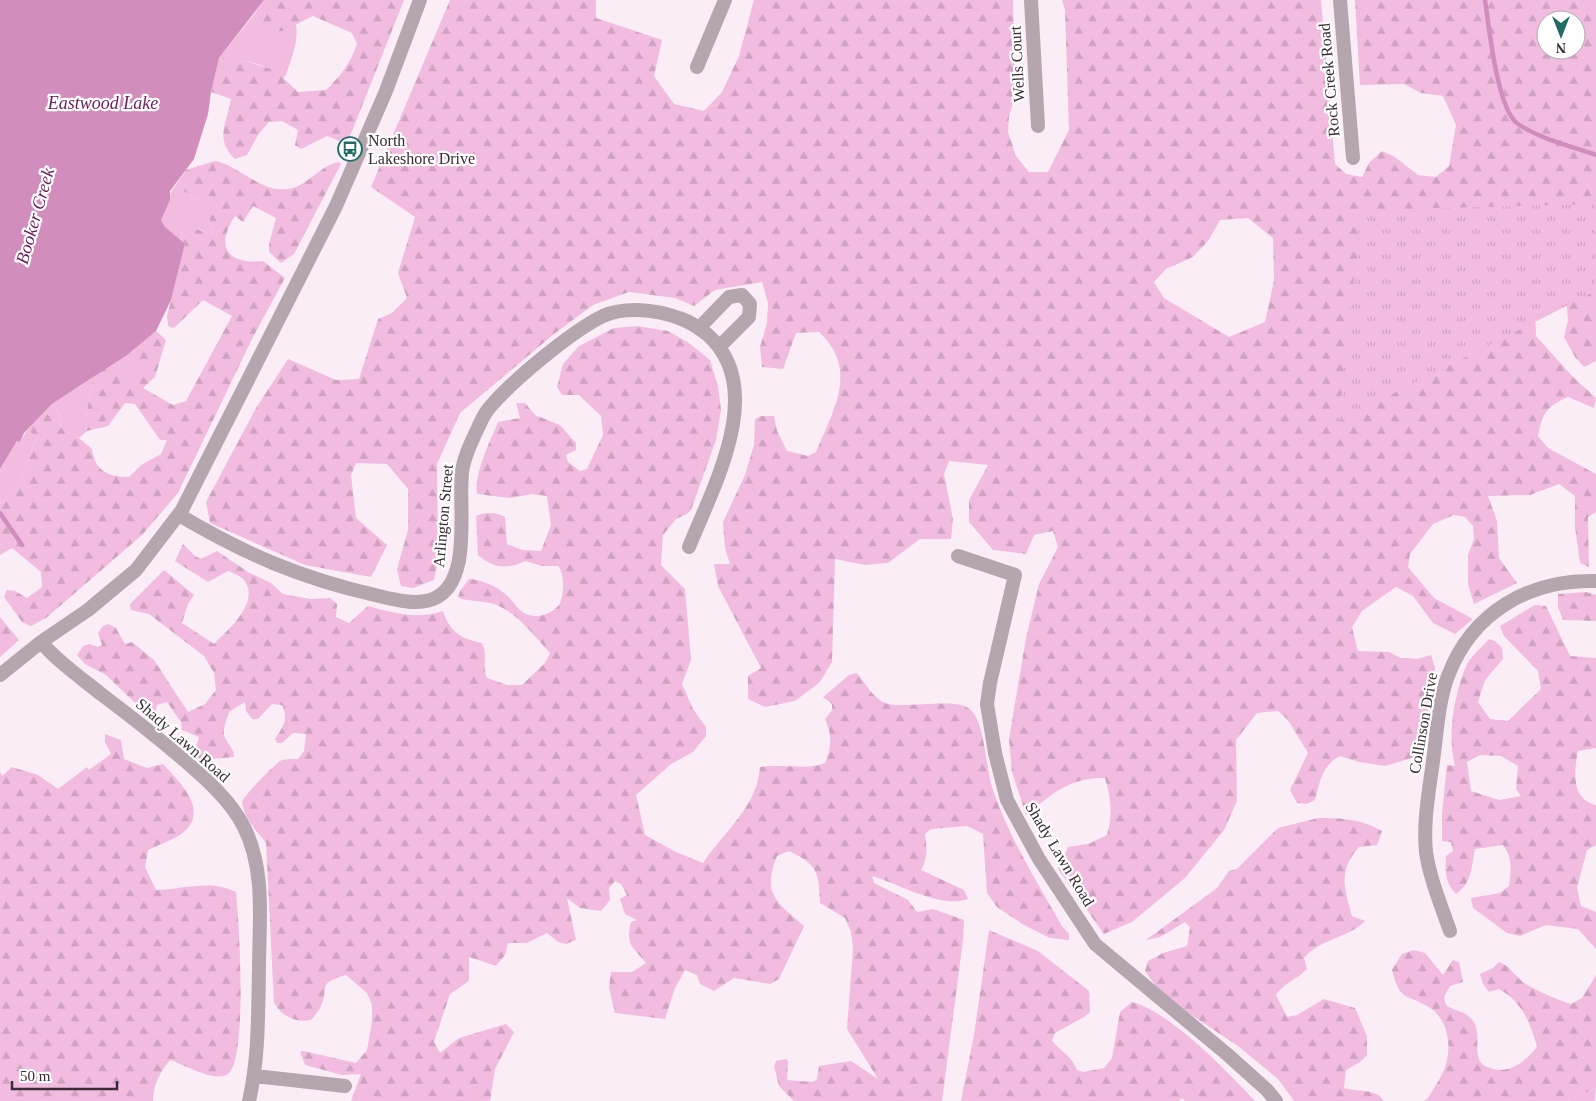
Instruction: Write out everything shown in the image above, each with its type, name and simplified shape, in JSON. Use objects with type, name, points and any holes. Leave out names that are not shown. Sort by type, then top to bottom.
[{"type":"street","points":[[0,674],[41,642],[88,610],[136,570],[179,515],[336,206],[386,91],[420,0]]},
{"type":"street","points":[[697,68],[725,0]]},
{"type":"street","name":"Wells Court","points":[[1031,0],[1038,126]]},
{"type":"street","name":"Rock Creek Road","points":[[1340,0],[1353,158]]},
{"type":"street","points":[[699,328],[729,297],[742,295],[747,299],[750,304],[749,317],[720,346]]},
{"type":"street","name":"Arlington Street","points":[[179,515],[223,541],[279,568],[340,587],[386,598],[416,602],[434,599],[454,578],[459,561],[462,472],[475,434],[488,409],[511,386],[572,336],[605,315],[650,310],[684,319],[699,328],[720,346],[732,374],[736,404],[730,439],[689,547]]},
{"type":"street","name":"Shady Lawn Road","points":[[958,556],[1016,575],[990,683],[987,704],[995,753],[1007,800],[1038,858],[1095,944],[1228,1055],[1268,1090],[1276,1101]]},
{"type":"street","name":"Collinson Drive","points":[[1450,931],[1429,870],[1425,834],[1434,757],[1447,676],[1464,644],[1484,621],[1509,600],[1556,583],[1596,581]]},
{"type":"street","name":"Shady Lawn Road","points":[[41,642],[63,664],[186,761],[233,809],[244,827],[252,847],[260,900],[255,1076],[249,1101]]},
{"type":"street","points":[[255,1076],[345,1086]]},
{"type":"green space","points":[[264,0],[404,0],[347,144],[327,136],[301,149],[295,145],[298,130],[282,121],[269,122],[258,135],[247,155],[235,159],[229,152],[223,138],[231,99],[211,92],[219,58],[238,59],[275,70],[298,92],[326,90],[344,69],[352,57],[357,44],[352,33],[313,16],[283,31],[265,33],[255,13]]},
{"type":"green space","points":[[450,0],[596,0],[596,18],[662,40],[654,76],[674,104],[704,111],[722,92],[739,56],[754,0],[1013,0],[1015,97],[1009,116],[1008,132],[1016,156],[1029,172],[1048,172],[1069,130],[1065,10],[1062,0],[1321,0],[1335,164],[1346,174],[1362,177],[1369,163],[1382,151],[1395,157],[1418,175],[1436,177],[1449,166],[1456,125],[1443,96],[1421,93],[1404,84],[1360,85],[1355,0],[1596,0],[1596,361],[1584,367],[1575,357],[1564,337],[1568,320],[1566,295],[1535,307],[1536,336],[1573,377],[1596,398],[1594,408],[1568,397],[1550,407],[1544,416],[1538,436],[1548,448],[1596,474],[1596,512],[1588,517],[1589,567],[1580,563],[1575,527],[1575,496],[1559,484],[1530,495],[1488,496],[1497,521],[1499,558],[1517,583],[1474,604],[1468,584],[1468,555],[1474,539],[1473,526],[1465,517],[1454,515],[1433,524],[1410,554],[1408,567],[1434,598],[1473,619],[1455,634],[1433,623],[1413,596],[1396,587],[1362,611],[1352,627],[1358,651],[1389,652],[1401,658],[1417,659],[1431,655],[1435,668],[1423,738],[1415,757],[1385,766],[1359,762],[1340,756],[1325,769],[1315,800],[1307,804],[1297,803],[1290,790],[1308,753],[1288,720],[1278,711],[1257,713],[1236,740],[1237,801],[1224,830],[1185,878],[1132,922],[1104,934],[1058,869],[1068,847],[1088,844],[1107,835],[1110,806],[1105,778],[1082,780],[1062,788],[1026,815],[1012,772],[1009,739],[1026,638],[1039,584],[1058,547],[1053,531],[1034,535],[1026,554],[993,550],[969,522],[969,500],[988,465],[949,461],[944,474],[953,519],[951,539],[920,539],[888,563],[865,565],[835,559],[832,662],[820,682],[795,701],[765,707],[748,699],[748,676],[761,668],[718,586],[714,564],[730,564],[725,548],[723,522],[745,475],[754,445],[755,419],[761,416],[774,416],[777,431],[787,451],[808,456],[816,452],[835,405],[840,375],[838,360],[831,346],[819,332],[796,333],[783,369],[762,367],[760,347],[767,323],[768,303],[762,282],[715,290],[694,306],[675,298],[629,292],[593,305],[554,334],[460,413],[437,464],[438,559],[434,580],[413,588],[401,586],[397,569],[408,530],[408,489],[387,464],[356,463],[351,475],[356,518],[387,545],[371,577],[305,565],[210,523],[206,502],[256,408],[288,359],[336,380],[359,379],[378,319],[392,313],[407,298],[398,273],[415,217],[371,187]],"holes":[[[1248,218],[1273,238],[1274,281],[1265,322],[1229,337],[1164,298],[1154,282],[1166,269],[1193,257],[1208,241],[1220,220]]]},
{"type":"green space","points":[[255,13],[265,32],[283,31],[296,24],[297,31],[294,50],[286,75],[283,78],[262,65],[236,59],[219,58]]},
{"type":"green space","points":[[215,161],[234,168],[262,184],[282,189],[299,186],[321,170],[339,162],[341,164],[294,254],[281,263],[269,252],[269,244],[276,218],[253,206],[243,222],[235,216],[226,236],[228,251],[241,260],[263,261],[285,278],[253,337],[178,493],[142,535],[46,618],[31,626],[22,622],[4,597],[7,590],[15,591],[27,598],[42,587],[41,572],[12,548],[0,555],[0,504],[15,494],[36,439],[28,429],[52,404],[59,412],[61,428],[79,438],[92,449],[99,468],[115,476],[129,477],[141,465],[161,454],[167,440],[160,440],[135,404],[125,403],[108,426],[87,431],[86,418],[92,378],[109,365],[118,366],[131,377],[135,365],[132,350],[156,331],[166,340],[155,377],[143,388],[173,405],[186,401],[232,316],[203,300],[174,328],[168,326],[167,316],[185,244],[182,242],[181,229],[188,226],[211,234],[213,225],[198,200],[175,186],[186,170]]},
{"type":"green space","points":[[175,186],[198,200],[213,224],[211,235],[199,229],[181,229],[182,242],[165,227],[161,220]]},
{"type":"green space","points":[[1596,204],[1596,291],[1337,422],[1362,210]]},
{"type":"green space","points":[[637,326],[668,331],[689,343],[710,360],[718,386],[721,410],[716,440],[691,510],[676,519],[663,535],[661,565],[685,589],[691,660],[682,684],[693,709],[706,727],[706,736],[693,752],[671,764],[636,795],[645,835],[676,852],[703,863],[746,807],[758,782],[760,767],[801,767],[825,763],[830,741],[825,719],[832,710],[832,704],[823,697],[849,675],[857,673],[873,694],[885,703],[904,705],[943,703],[964,706],[971,710],[979,725],[992,787],[1006,823],[1033,876],[1062,926],[1069,934],[1069,940],[1050,938],[1024,925],[997,907],[987,893],[983,834],[967,826],[931,829],[925,834],[926,853],[921,870],[964,890],[968,899],[945,901],[872,876],[874,883],[908,900],[917,912],[933,909],[964,920],[942,1101],[794,1101],[779,1086],[774,1066],[776,1061],[786,1059],[788,1061],[787,1080],[813,1082],[817,1079],[819,1066],[851,1061],[878,1079],[847,1029],[853,948],[851,932],[845,918],[820,903],[819,884],[811,865],[789,851],[777,856],[771,880],[772,889],[779,903],[804,926],[779,979],[770,984],[734,978],[714,991],[700,984],[697,975],[685,970],[675,988],[665,1019],[615,1013],[609,987],[611,972],[632,972],[646,963],[631,945],[629,930],[631,922],[637,920],[625,914],[620,899],[627,895],[621,884],[615,881],[609,888],[610,900],[601,911],[580,908],[567,898],[576,940],[566,944],[558,942],[547,933],[527,943],[508,943],[505,955],[496,966],[469,957],[469,981],[450,994],[434,1042],[440,1053],[459,1038],[506,1024],[514,1032],[495,1069],[490,1101],[351,1101],[361,1074],[342,1075],[305,1065],[300,1052],[303,1051],[356,1063],[367,1050],[372,1022],[372,1005],[367,993],[346,975],[327,983],[321,1006],[311,1020],[294,1019],[285,1015],[274,1003],[266,843],[248,819],[242,802],[253,787],[279,762],[282,760],[298,759],[304,751],[306,734],[293,733],[282,743],[277,743],[275,739],[283,726],[285,718],[282,705],[272,704],[258,719],[252,719],[246,711],[245,702],[229,712],[224,731],[225,737],[233,750],[234,757],[201,760],[194,754],[199,737],[182,730],[181,722],[167,702],[157,705],[156,710],[160,718],[155,722],[106,675],[85,664],[77,655],[83,646],[89,644],[98,647],[102,645],[98,633],[103,626],[108,624],[116,628],[125,644],[132,642],[154,660],[188,712],[205,704],[216,690],[214,673],[204,656],[149,614],[131,610],[130,604],[164,570],[194,595],[188,604],[182,623],[214,644],[234,623],[246,606],[248,588],[244,580],[228,571],[208,582],[175,561],[183,544],[195,556],[201,559],[217,551],[248,572],[271,583],[283,594],[310,599],[330,598],[337,604],[336,617],[349,623],[368,606],[396,613],[415,615],[433,614],[443,611],[449,624],[457,633],[462,637],[482,643],[485,652],[487,678],[507,685],[522,685],[545,663],[550,653],[525,625],[503,608],[490,603],[462,599],[458,597],[460,591],[469,579],[478,580],[501,590],[526,614],[543,615],[558,606],[563,589],[562,573],[558,566],[542,566],[525,561],[512,566],[494,565],[478,555],[476,516],[494,513],[505,517],[507,544],[523,550],[541,551],[551,525],[547,496],[532,494],[510,498],[477,494],[480,467],[498,422],[520,418],[516,403],[525,403],[535,415],[560,425],[576,443],[576,450],[566,455],[568,462],[580,471],[587,469],[603,435],[601,416],[579,395],[562,395],[557,387],[563,364],[579,346],[614,328]]},
{"type":"green space","points":[[132,350],[136,365],[131,378],[118,366],[109,365]]},
{"type":"green space","points":[[92,378],[86,418],[87,431],[79,438],[61,428],[59,412],[52,404]]},
{"type":"green space","points":[[28,429],[36,439],[15,494],[0,504],[0,469],[17,441],[20,442]]},
{"type":"green space","points":[[1586,592],[1596,595],[1596,621],[1563,620],[1558,607],[1558,594]]},
{"type":"green space","points":[[1535,605],[1546,606],[1570,656],[1596,658],[1596,748],[1578,751],[1575,775],[1578,791],[1582,797],[1596,805],[1596,845],[1587,850],[1577,888],[1581,906],[1596,912],[1596,949],[1578,929],[1546,925],[1520,936],[1507,933],[1473,908],[1471,898],[1500,893],[1509,886],[1510,860],[1503,845],[1475,849],[1472,868],[1466,884],[1456,894],[1448,881],[1446,856],[1453,851],[1451,842],[1442,841],[1442,813],[1447,765],[1455,766],[1452,741],[1453,715],[1458,689],[1466,666],[1489,639],[1495,641],[1502,648],[1503,659],[1485,680],[1478,702],[1490,719],[1508,721],[1541,689],[1538,671],[1504,636],[1500,626]],"holes":[[[1480,755],[1501,756],[1518,766],[1516,789],[1521,796],[1499,800],[1471,791],[1467,762]]]},
{"type":"green space","points":[[0,617],[19,640],[0,657]]},
{"type":"green space","points":[[105,734],[121,740],[124,759],[147,768],[163,764],[178,780],[190,798],[193,817],[189,826],[180,835],[148,850],[145,867],[156,890],[207,885],[227,888],[236,892],[241,988],[238,1043],[234,1063],[228,1074],[216,1076],[208,1075],[170,1060],[158,1079],[153,1101],[0,1101],[0,772],[2,776],[12,767],[38,775],[58,789],[87,767],[89,770],[111,754],[105,742]]},
{"type":"green space","points":[[1318,818],[1352,820],[1382,831],[1377,845],[1359,847],[1352,856],[1345,872],[1345,888],[1352,916],[1365,921],[1350,932],[1326,942],[1311,951],[1304,958],[1307,969],[1283,987],[1276,995],[1287,1017],[1297,1015],[1324,999],[1355,1008],[1367,1036],[1367,1055],[1360,1062],[1346,1070],[1344,1088],[1371,1092],[1381,1097],[1384,1101],[1294,1101],[1278,1079],[1238,1046],[1163,996],[1145,971],[1148,961],[1163,953],[1187,946],[1190,927],[1185,922],[1160,937],[1146,940],[1217,888],[1229,871],[1237,869],[1278,828]]},
{"type":"green space","points":[[989,930],[1038,951],[1089,991],[1090,1012],[1055,1033],[1052,1040],[1068,1056],[1077,1070],[1084,1072],[1104,1068],[1112,1058],[1120,1012],[1132,1002],[1163,1017],[1180,1030],[1214,1059],[1255,1101],[1185,1101],[1182,1098],[1179,1101],[961,1101],[974,1035]]},
{"type":"green space","points":[[1414,950],[1425,953],[1443,975],[1453,960],[1459,962],[1463,982],[1450,986],[1444,997],[1446,1005],[1472,1019],[1476,1028],[1477,1051],[1480,1061],[1485,1066],[1497,1070],[1504,1070],[1522,1062],[1537,1047],[1532,1030],[1519,1006],[1499,989],[1489,992],[1483,984],[1480,974],[1493,968],[1499,962],[1529,986],[1571,1004],[1582,998],[1596,975],[1596,1088],[1568,1101],[1424,1101],[1428,1098],[1445,1068],[1448,1056],[1448,1039],[1443,1024],[1434,1011],[1404,995],[1395,980],[1392,970],[1402,954]]},
{"type":"green space","points":[[1596,1088],[1595,1101],[1568,1101]]},
{"type":"water","name":"Eastwood Lake","points":[[0,0],[264,0],[219,58],[208,114],[194,159],[170,191],[170,200],[161,220],[165,227],[185,244],[171,300],[156,331],[127,355],[52,404],[24,433],[20,442],[17,441],[0,469]]},
{"type":"waterway","name":"Booker Creek","points":[[1485,0],[1499,85],[1511,116],[1518,124],[1536,134],[1596,155]]},
{"type":"waterway","points":[[0,513],[22,545]]},
{"type":"place","name":"North Lakeshore Drive","points":[[350,149]]}]
